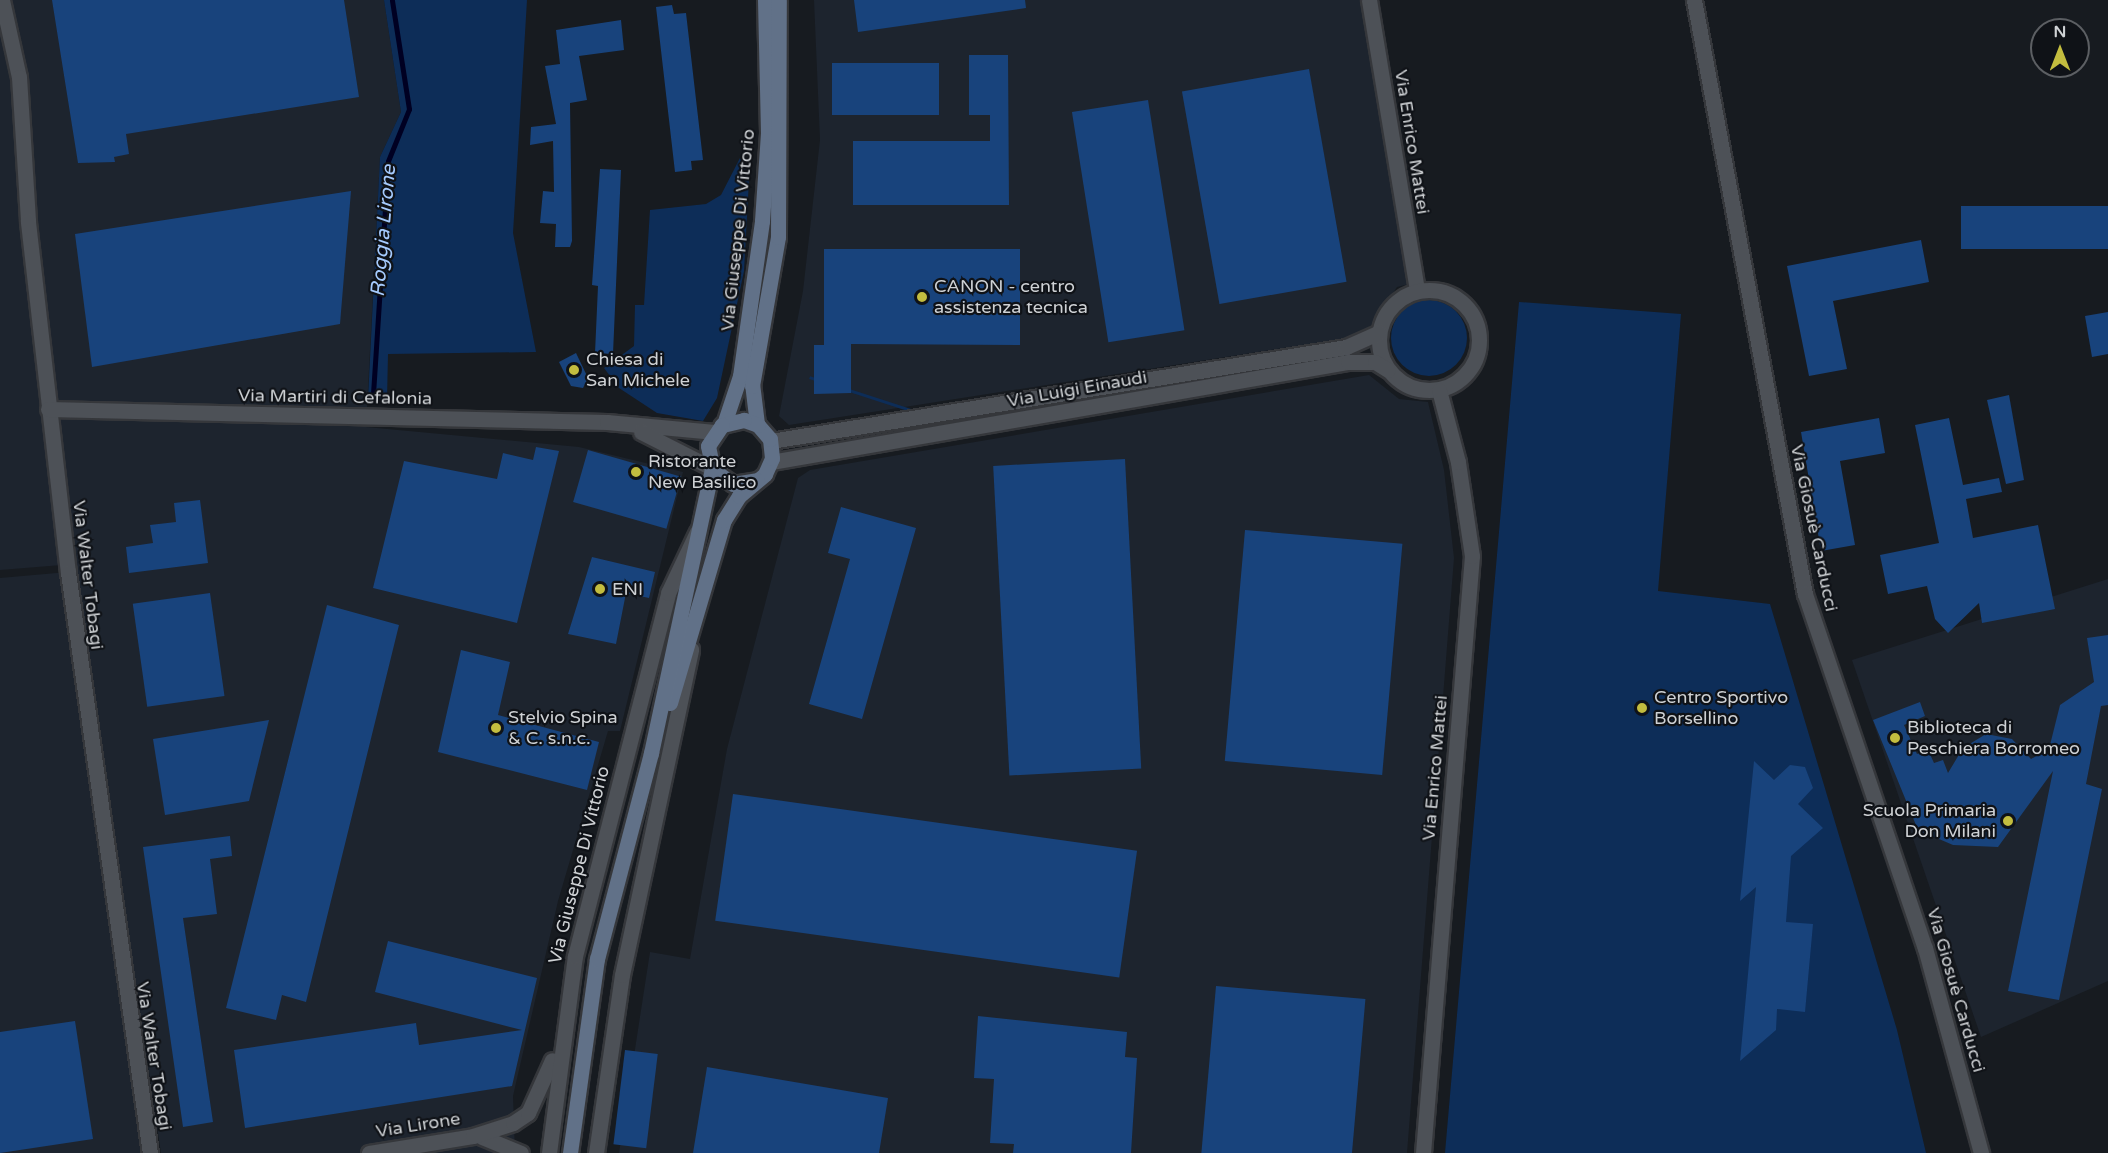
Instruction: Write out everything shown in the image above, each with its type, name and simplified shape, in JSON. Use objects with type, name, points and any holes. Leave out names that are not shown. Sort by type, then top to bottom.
[{"type":"main road","name":"Via Giuseppe Di Vittorio","points":[[570,1153],[592,983],[651,753],[712,468],[708,448],[719,428],[740,376],[762,222],[768,132],[765,0]]},
{"type":"main road","name":"Via Giuseppe Di Vittorio","points":[[757,424],[752,386],[778,237],[779,0]]},
{"type":"main road","points":[[719,428],[744,420],[757,424],[771,441],[771,462]]},
{"type":"main road","name":"Via Giuseppe Di Vittorio","points":[[651,753],[693,637],[724,520],[771,462]]},
{"type":"main road","points":[[712,468],[730,483],[757,480]]},
{"type":"street","name":"Via Walter Tobagi","points":[[2,0],[19,76],[48,409],[110,890],[150,1153]]},
{"type":"street","name":"Via Enrico Mattei","points":[[1369,0],[1417,291]]},
{"type":"street","name":"Via Giosuè Carducci","points":[[1694,0],[1805,594],[1925,948],[1981,1153]]},
{"type":"street","points":[[1433,290],[1456,298],[1479,331],[1479,346],[1466,375],[1439,390],[1410,387],[1388,370],[1379,332],[1392,306],[1417,291],[1433,290]]},
{"type":"street","name":"Via Luigi Einaudi","points":[[771,441],[1346,347],[1379,332]]},
{"type":"street","name":"Via Luigi Einaudi","points":[[771,462],[1348,362],[1375,362],[1388,370]]},
{"type":"street","name":"Via Enrico Mattei","points":[[1423,1153],[1472,556],[1458,462],[1439,390]]},
{"type":"street","name":"Via Martiri di Cefalonia","points":[[48,409],[622,423],[719,428]]},
{"type":"street","name":"Via Martiri di Cefalonia","points":[[622,423],[712,468]]},
{"type":"street","name":"Via Giuseppe Di Vittorio","points":[[549,1153],[564,1025],[575,956],[668,593],[700,527]]},
{"type":"street","name":"Via Giuseppe Di Vittorio","points":[[596,1153],[621,975],[660,813],[693,637]]},
{"type":"street","name":"Via Lirone","points":[[369,1153],[473,1136],[501,1129],[528,1113],[544,1086],[564,1025]]},
{"type":"street","name":"Via Lirone","points":[[473,1136],[493,1137],[521,1153]]},
{"type":"shaded area","points":[[0,0],[384,0],[401,112],[380,157],[366,427],[579,447],[683,472],[620,731],[608,731],[558,901],[513,1096],[515,1153],[161,1153],[74,564],[0,570]]},
{"type":"shaded area","points":[[384,0],[527,0],[513,233],[536,352],[388,354],[387,400],[368,399],[380,157],[401,112]]},
{"type":"shaded area","points":[[814,0],[1379,0],[1425,280],[1397,287],[1372,325],[1354,337],[789,425],[779,416],[803,291],[820,140]]},
{"type":"shaded area","points":[[740,158],[749,180],[744,271],[717,398],[703,421],[657,413],[619,388],[604,368],[634,346],[635,305],[644,305],[650,210],[706,204],[721,195]]},
{"type":"shaded area","points":[[1429,300],[1444,303],[1456,311],[1464,323],[1467,338],[1464,353],[1456,365],[1444,373],[1429,376],[1414,373],[1402,365],[1394,353],[1391,338],[1394,323],[1402,311],[1414,303]]},
{"type":"shaded area","name":"Centro Sportivo Borsellino","points":[[1519,302],[1681,314],[1658,591],[1770,604],[1897,1030],[1926,1153],[1445,1153]]},
{"type":"shaded area","points":[[1369,375],[1399,399],[1428,402],[1444,470],[1454,558],[1407,1153],[619,1153],[650,952],[690,959],[727,749],[798,478],[810,470]]},
{"type":"shaded area","points":[[810,376],[948,421],[947,424],[809,379]]},
{"type":"shaded area","points":[[68,572],[150,1153],[0,1153],[0,578]]},
{"type":"shaded area","name":"Scuola Primaria Don Milani","points":[[2108,579],[2108,981],[1981,1037],[1852,660]]},
{"type":"building","points":[[52,0],[344,0],[359,97],[126,134],[129,154],[114,157],[115,162],[78,163]]},
{"type":"building","points":[[854,0],[1025,0],[1026,8],[858,32]]},
{"type":"building","points":[[672,5],[674,14],[686,13],[703,160],[691,161],[692,170],[675,172],[656,7]]},
{"type":"building","points":[[621,20],[624,50],[579,56],[587,100],[570,103],[572,241],[570,247],[555,247],[556,224],[540,223],[543,191],[554,192],[553,141],[530,145],[531,127],[556,124],[545,66],[560,64],[556,30]]},
{"type":"building","points":[[969,55],[1008,55],[1009,205],[853,205],[853,141],[990,141],[990,115],[969,115]]},
{"type":"building","points":[[832,63],[939,63],[939,115],[832,115]]},
{"type":"building","points":[[1309,69],[1347,282],[1219,304],[1182,91]]},
{"type":"building","points":[[1148,100],[1184,330],[1108,342],[1072,112]]},
{"type":"building","points":[[600,169],[621,170],[613,354],[595,353],[598,286],[592,285]]},
{"type":"building","points":[[351,191],[340,324],[92,367],[75,234]]},
{"type":"building","points":[[1961,206],[2108,206],[2108,249],[1961,249]]},
{"type":"building","points":[[1921,240],[1929,282],[1833,301],[1847,369],[1809,376],[1787,266]]},
{"type":"building","name":"CANON - centro assistenza tecnica","points":[[824,249],[1020,249],[1020,345],[851,344],[851,393],[814,394],[814,345],[824,345]]},
{"type":"building","points":[[2108,312],[2108,354],[2092,357],[2085,316]]},
{"type":"building","name":"Chiesa di San Michele","points":[[576,353],[588,378],[583,388],[571,386],[559,362]]},
{"type":"building","points":[[2009,395],[2024,480],[2006,484],[1987,400]]},
{"type":"building","points":[[1879,418],[1885,453],[1840,461],[1855,545],[1821,551],[1801,432]]},
{"type":"building","points":[[1949,418],[1963,485],[1999,478],[2002,492],[1966,499],[1973,538],[2038,525],[2055,609],[1982,623],[1979,603],[1948,633],[1935,619],[1927,586],[1888,594],[1880,555],[1939,543],[1915,425]]},
{"type":"building","points":[[536,447],[559,451],[517,623],[373,588],[404,461],[497,479],[503,453],[533,460]]},
{"type":"building","points":[[588,450],[681,477],[666,529],[573,502]]},
{"type":"building","points":[[1125,459],[1141,769],[1009,775],[993,466]]},
{"type":"building","points":[[200,500],[208,563],[129,573],[126,547],[153,543],[150,525],[176,522],[174,503]]},
{"type":"building","points":[[841,507],[916,528],[862,719],[809,704],[850,559],[828,553]]},
{"type":"building","points":[[1245,530],[1402,544],[1382,775],[1225,761]]},
{"type":"building","points":[[592,557],[655,572],[649,598],[626,593],[616,644],[568,634]]},
{"type":"building","points":[[210,593],[224,696],[147,707],[133,604]]},
{"type":"building","points":[[327,605],[399,625],[306,1002],[282,995],[276,1020],[226,1008]]},
{"type":"building","points":[[2108,635],[2108,705],[2101,706],[2086,784],[2102,789],[2059,1000],[2008,991],[2053,771],[1998,847],[1953,845],[1918,830],[1873,720],[1920,702],[1925,716],[1904,725],[1917,754],[1928,750],[1934,763],[1943,760],[1948,773],[1963,748],[1986,734],[2012,739],[2031,759],[2049,749],[2060,705],[2094,682],[2087,638]]},
{"type":"building","name":"Stelvio Spina & C. s.n.c.","points":[[461,650],[510,662],[498,715],[599,742],[587,790],[438,752]]},
{"type":"building","points":[[269,720],[249,801],[165,815],[153,739]]},
{"type":"building","points":[[1754,761],[1774,780],[1790,765],[1805,767],[1813,788],[1798,804],[1823,828],[1791,856],[1786,922],[1813,924],[1805,1012],[1777,1009],[1776,1030],[1740,1061],[1756,887],[1740,901]]},
{"type":"building","points":[[733,794],[1137,851],[1119,978],[715,921]]},
{"type":"building","points":[[230,836],[232,856],[210,859],[217,914],[183,918],[213,1122],[183,1127],[143,847]]},
{"type":"building","points":[[388,941],[537,978],[512,1086],[245,1128],[234,1050],[416,1023],[419,1045],[522,1030],[375,992]]},
{"type":"building","points":[[1216,986],[1365,999],[1352,1153],[1201,1153]]},
{"type":"building","points":[[978,1016],[1127,1032],[1125,1057],[1137,1058],[1131,1153],[1013,1153],[1014,1144],[990,1143],[994,1079],[974,1078]]},
{"type":"building","points":[[75,1021],[93,1139],[0,1153],[0,1032]]},
{"type":"building","points":[[625,1050],[658,1054],[646,1148],[613,1144]]},
{"type":"building","points":[[707,1067],[888,1098],[879,1153],[693,1153]]},
{"type":"waterway","name":"Roggia Lirone","points":[[373,394],[388,161],[409,109],[392,0]]},
{"type":"place","name":"CANON - centro assistenza tecnica","points":[[922,297]]},
{"type":"place","name":"Chiesa di San Michele","points":[[574,370]]},
{"type":"place","name":"Ristorante New Basilico","points":[[636,472]]},
{"type":"place","name":"ENI","points":[[600,589]]},
{"type":"place","name":"Centro Sportivo Borsellino","points":[[1642,708]]},
{"type":"place","name":"Stelvio Spina & C. s.n.c.","points":[[496,728]]},
{"type":"place","name":"Biblioteca di Peschiera Borromeo","points":[[1895,738]]},
{"type":"place","name":"Scuola Primaria Don Milani","points":[[2008,821]]}]
